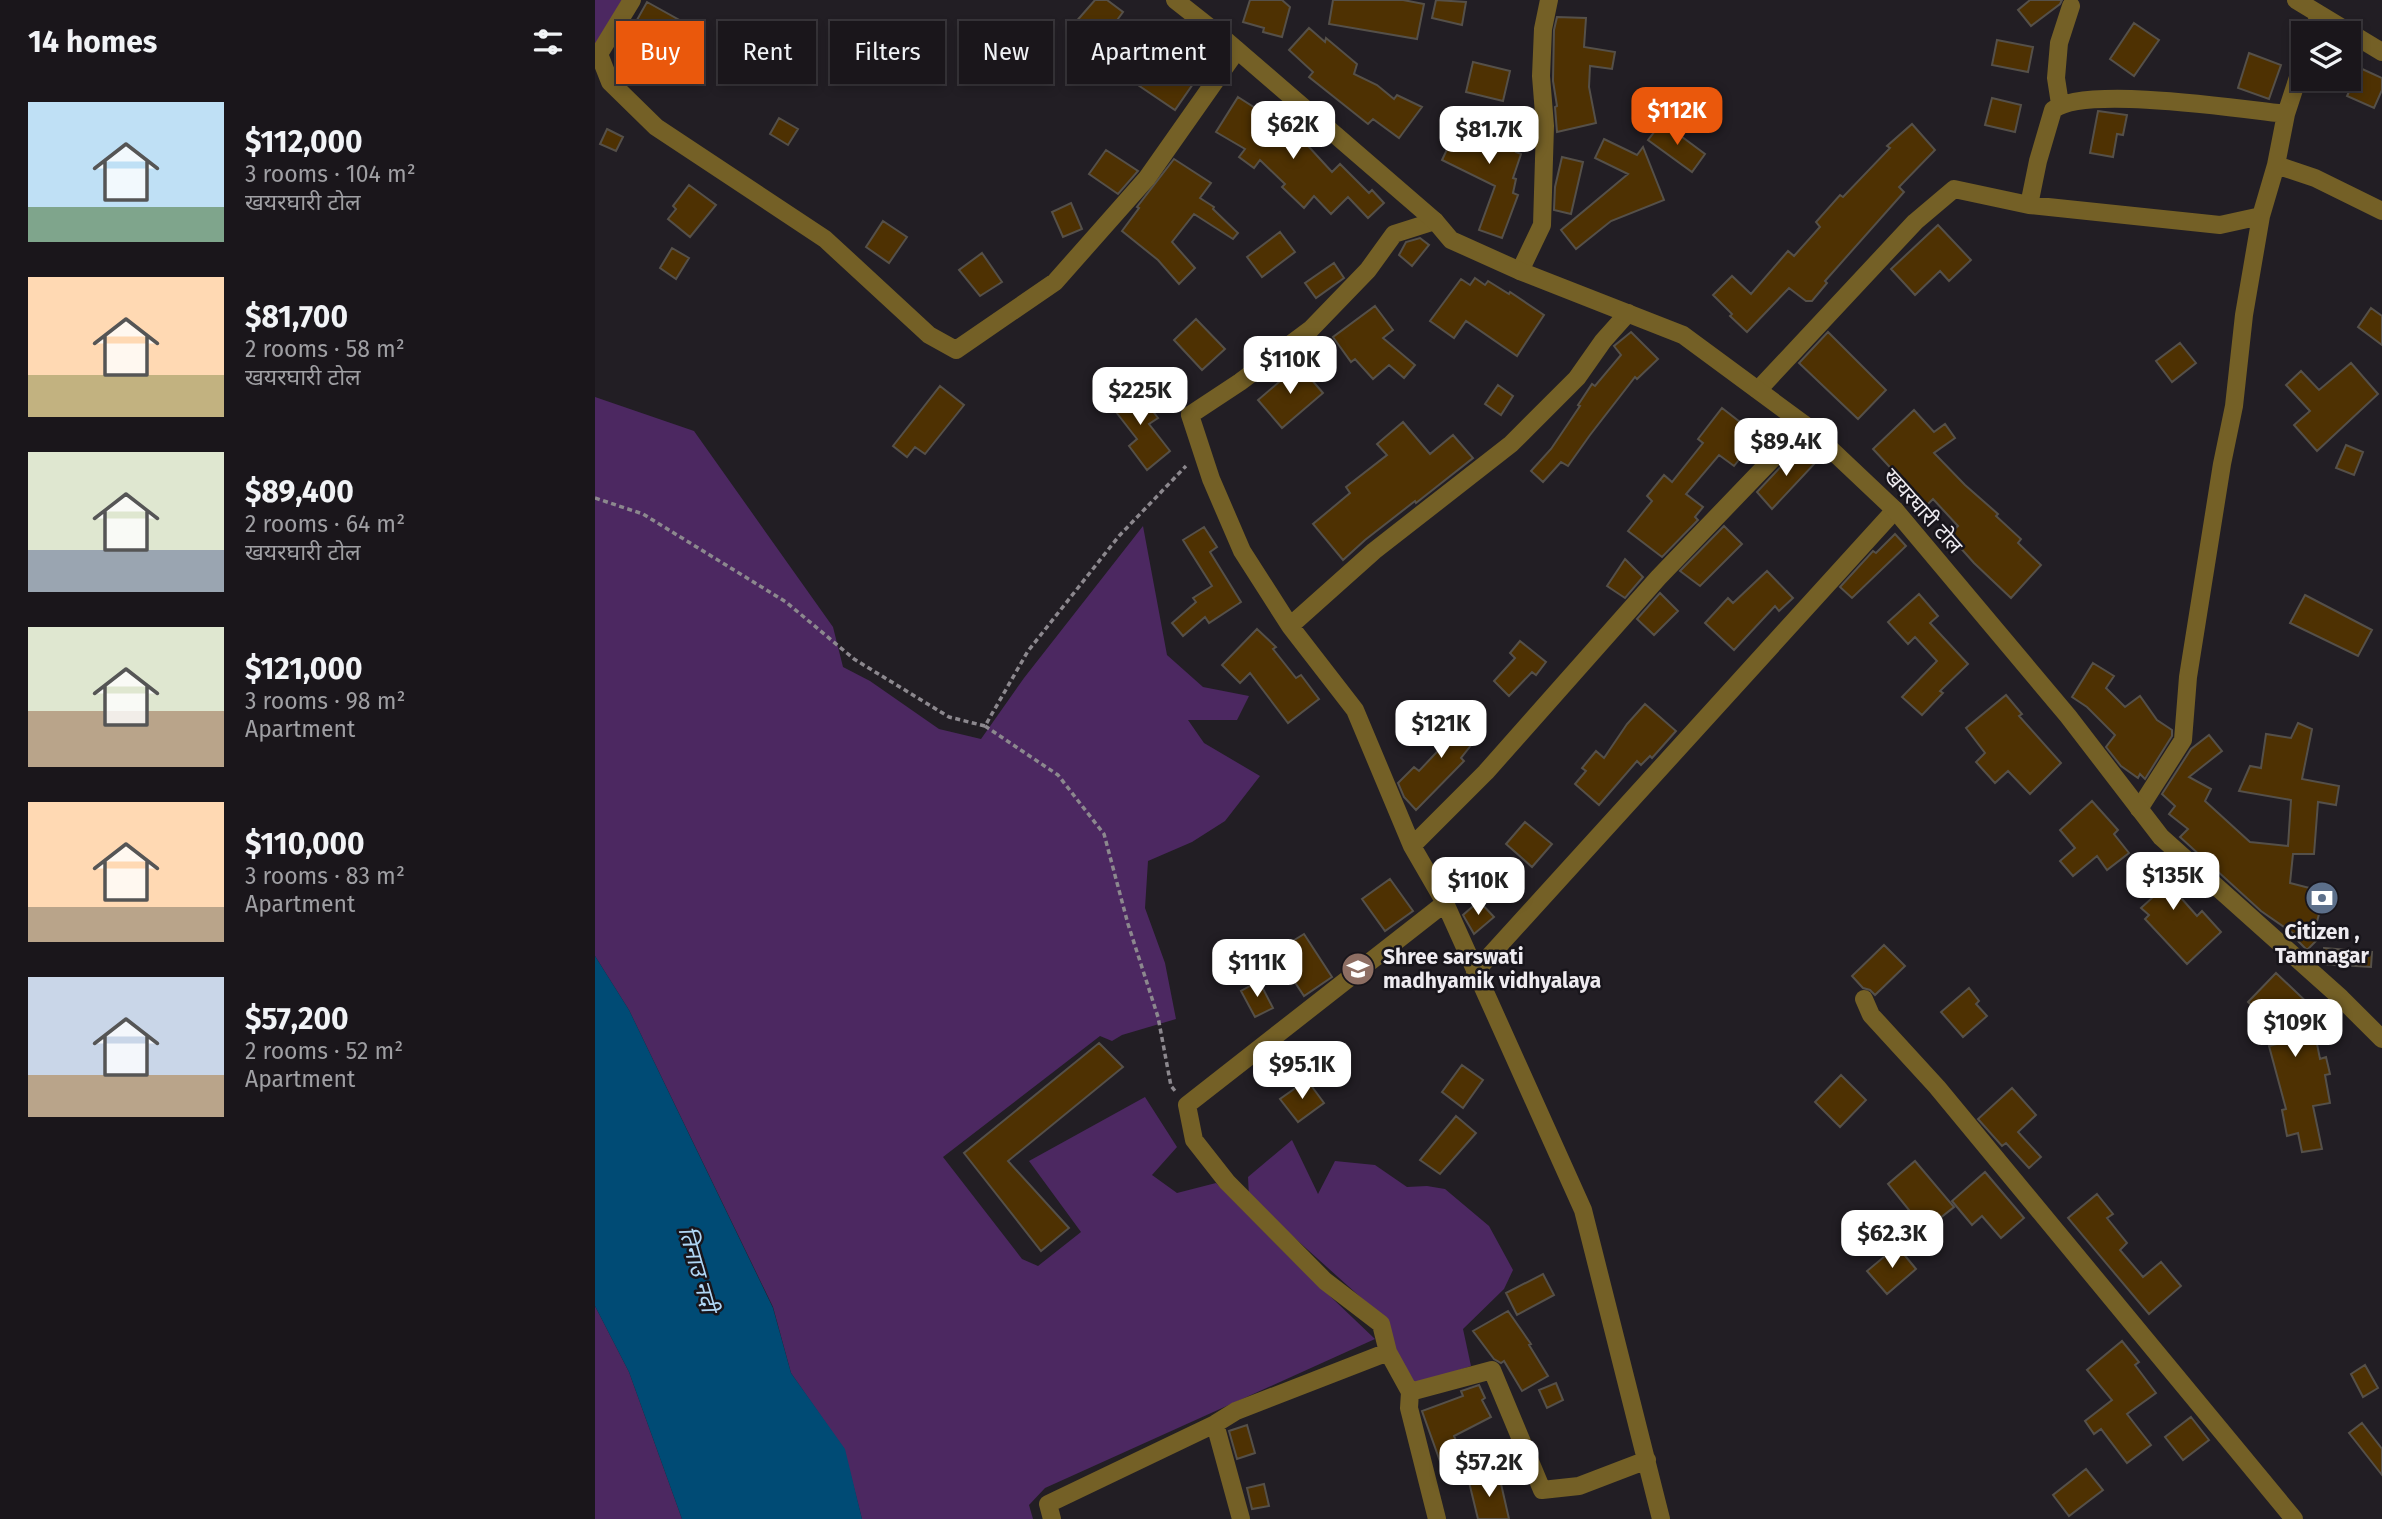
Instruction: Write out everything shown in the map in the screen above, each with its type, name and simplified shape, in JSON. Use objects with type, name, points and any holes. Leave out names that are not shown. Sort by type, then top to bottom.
[{"type":"street","points":[[632,0],[600,54],[610,82],[656,127],[825,239],[929,335],[956,350],[1055,282],[1146,178],[1237,50]]},
{"type":"street","name":"खयरघारी टोल","points":[[1175,0],[1435,221],[1451,240],[1521,271],[1683,335],[1805,425],[1895,510],[2069,716],[2161,837],[2341,998],[2382,1039]]},
{"type":"street","points":[[1521,271],[1542,225],[1545,126],[1541,76],[1543,29],[1549,0]]},
{"type":"street","points":[[2296,0],[2382,52]]},
{"type":"street","points":[[2060,104],[2056,78],[2059,43],[2071,6]]},
{"type":"street","points":[[2317,21],[2319,14]]},
{"type":"street","points":[[2139,809],[2183,740],[2188,677],[2222,464],[2234,406],[2244,315],[2261,215],[2294,91]]},
{"type":"street","points":[[2029,205],[2053,110],[2060,104],[2097,98],[2286,114]]},
{"type":"street","points":[[2276,166],[2315,178],[2382,211]]},
{"type":"street","points":[[1758,390],[1915,222],[1954,189],[2029,205],[2220,225],[2261,215]]},
{"type":"street","points":[[1435,221],[1394,234],[1368,271],[1311,329],[1190,415],[1200,451],[1242,551],[1290,626],[1355,710],[1412,846],[1445,903],[1583,1210],[1661,1519]]},
{"type":"street","points":[[1290,626],[1374,551],[1511,444],[1577,378],[1603,341],[1628,313]]},
{"type":"street","points":[[1412,846],[1486,772],[1658,578],[1805,425]]},
{"type":"street","points":[[1475,972],[1895,510]]},
{"type":"street","points":[[1437,1519],[1409,1408],[1410,1392],[1388,1352],[1381,1324],[1325,1281],[1227,1182],[1194,1140],[1187,1105],[1445,903]]},
{"type":"street","points":[[1864,999],[1871,1015],[1937,1087],[2294,1519]]},
{"type":"street","points":[[1052,1519],[1048,1504],[1215,1424],[1235,1411],[1388,1352]]},
{"type":"street","points":[[1410,1392],[1492,1370],[1542,1490],[1579,1486],[1647,1460]]},
{"type":"street","points":[[1215,1424],[1241,1519]]},
{"type":"path","points":[[985,726],[1028,651],[1119,536],[1200,451]]},
{"type":"path","points":[[595,498],[643,514],[786,602],[854,659],[949,717],[985,726],[1058,775],[1104,834],[1128,924],[1158,1017],[1171,1086],[1187,1105]]},
{"type":"shaded area","points":[[595,0],[624,0],[595,50]]},
{"type":"shaded area","points":[[595,397],[694,431],[833,627],[843,667],[870,681],[939,729],[981,739],[1024,678],[1143,526],[1167,655],[1203,687],[1249,696],[1237,720],[1188,720],[1204,743],[1260,776],[1225,821],[1192,842],[1148,861],[1145,908],[1165,963],[1176,1019],[1122,1035],[1112,1041],[1100,1036],[943,1157],[1022,1259],[1038,1266],[1081,1232],[1029,1161],[1145,1097],[1177,1147],[1152,1175],[1177,1193],[1216,1183],[1375,1339],[1045,1488],[1029,1505],[1033,1519],[862,1519],[844,1449],[791,1373],[773,1307],[629,1010],[595,956]]},
{"type":"shaded area","points":[[1292,1140],[1318,1194],[1335,1161],[1375,1165],[1407,1187],[1445,1189],[1489,1226],[1513,1270],[1504,1289],[1463,1329],[1471,1366],[1414,1385],[1399,1360],[1387,1321],[1249,1197],[1248,1177]]},
{"type":"shaded area","points":[[595,1306],[629,1372],[682,1519],[595,1519]]},
{"type":"water","name":"तिनाउ नदी","points":[[595,956],[629,1010],[773,1308],[791,1373],[845,1449],[862,1519],[682,1519],[629,1372],[595,1306]]},
{"type":"building","points":[[1095,0],[1107,0],[1123,12],[1116,21],[1077,21]]},
{"type":"building","points":[[1250,0],[1282,0],[1290,7],[1282,37],[1263,32],[1264,28],[1243,22]]},
{"type":"building","points":[[1333,0],[1403,0],[1424,4],[1417,39],[1329,24]]},
{"type":"building","points":[[1436,0],[1466,2],[1462,25],[1432,18]]},
{"type":"building","points":[[2030,0],[2062,0],[2031,26],[2018,10]]},
{"type":"building","points":[[647,2],[681,21],[636,21]]},
{"type":"building","points":[[1557,17],[1586,18],[1584,47],[1615,52],[1612,69],[1590,66],[1589,87],[1596,123],[1557,132],[1553,81],[1554,30]]},
{"type":"building","points":[[2134,23],[2159,40],[2134,76],[2110,59]]},
{"type":"building","points":[[1309,28],[1325,42],[1326,38],[1357,64],[1354,74],[1377,85],[1394,99],[1397,95],[1422,107],[1399,138],[1373,119],[1368,124],[1309,77],[1313,72],[1289,50]]},
{"type":"building","points":[[1997,40],[2033,47],[2028,72],[1992,65]]},
{"type":"building","points":[[2249,53],[2281,65],[2269,99],[2238,88]]},
{"type":"building","points":[[1473,62],[1510,71],[1503,101],[1466,92]]},
{"type":"building","points":[[2361,68],[2382,78],[2382,90],[2374,108],[2347,96],[2349,91],[2361,91]]},
{"type":"building","points":[[1136,84],[1193,84],[1175,110]]},
{"type":"building","points":[[1238,97],[1274,120],[1276,117],[1298,135],[1332,172],[1340,164],[1369,193],[1372,190],[1384,203],[1368,218],[1348,197],[1331,214],[1314,196],[1304,208],[1282,187],[1285,184],[1260,160],[1254,168],[1239,157],[1245,149],[1216,132]]},
{"type":"building","points":[[1992,98],[2021,105],[2015,132],[1985,125]]},
{"type":"building","points":[[2098,111],[2127,115],[2123,135],[2117,134],[2113,157],[2090,153]]},
{"type":"building","points":[[1489,112],[1519,124],[1512,141],[1504,143],[1518,147],[1516,152],[1521,154],[1513,178],[1516,179],[1513,193],[1518,195],[1502,238],[1479,230],[1495,186],[1442,160],[1459,124],[1480,134]]},
{"type":"building","points":[[779,118],[798,129],[788,145],[770,134]]},
{"type":"building","points":[[1662,122],[1705,154],[1692,172],[1648,140]]},
{"type":"building","points":[[1912,124],[1935,150],[1899,187],[1904,192],[1825,281],[1827,283],[1812,301],[1806,301],[1789,288],[1747,332],[1713,295],[1732,276],[1751,294],[1788,251],[1794,256],[1820,227],[1816,222],[1840,195],[1843,197],[1890,148],[1887,146]]},
{"type":"building","points":[[607,129],[623,137],[616,151],[600,144]]},
{"type":"building","points":[[1604,139],[1637,155],[1643,147],[1664,200],[1611,221],[1576,249],[1561,230],[1628,174],[1595,158]]},
{"type":"building","points":[[1106,150],[1138,171],[1118,194],[1089,174]]},
{"type":"building","points":[[1562,157],[1583,162],[1571,214],[1554,210],[1555,187]]},
{"type":"building","points":[[1174,159],[1211,183],[1200,198],[1214,207],[1238,233],[1233,239],[1194,214],[1172,242],[1195,268],[1179,284],[1158,260],[1122,231]]},
{"type":"building","points":[[689,185],[716,205],[690,237],[668,219],[676,209],[673,206]]},
{"type":"building","points":[[1071,203],[1082,229],[1063,237],[1052,212]]},
{"type":"building","points":[[883,221],[907,237],[889,263],[866,247]]},
{"type":"building","points":[[1938,225],[1971,260],[1949,281],[1940,271],[1915,295],[1891,269]]},
{"type":"building","points":[[1280,232],[1295,252],[1262,277],[1247,257]]},
{"type":"building","points":[[1420,238],[1429,245],[1412,266],[1399,255],[1406,242]]},
{"type":"building","points":[[672,248],[689,258],[676,279],[660,268]]},
{"type":"building","points":[[982,253],[1002,282],[980,296],[959,270]]},
{"type":"building","points":[[1334,263],[1344,278],[1316,298],[1305,283]]},
{"type":"building","points":[[1475,278],[1485,285],[1488,281],[1509,294],[1510,292],[1544,315],[1517,356],[1466,321],[1454,338],[1430,321],[1461,279],[1470,285]]},
{"type":"building","points":[[1375,306],[1393,330],[1383,338],[1415,365],[1404,378],[1389,365],[1373,379],[1355,359],[1351,362],[1333,337]]},
{"type":"building","points":[[2371,308],[2382,316],[2382,345],[2358,327]]},
{"type":"building","points":[[1196,319],[1225,349],[1202,370],[1174,340]]},
{"type":"building","points":[[1631,332],[1658,359],[1637,379],[1635,377],[1568,466],[1561,462],[1543,482],[1531,471],[1551,449],[1592,384],[1595,386],[1621,355],[1614,346]]},
{"type":"building","points":[[1828,332],[1886,390],[1858,419],[1799,363]]},
{"type":"building","points":[[2180,343],[2196,363],[2172,382],[2156,361]]},
{"type":"building","points":[[2351,363],[2378,394],[2317,451],[2294,425],[2310,411],[2286,385],[2301,371],[2319,390]]},
{"type":"building","points":[[1299,365],[1323,393],[1282,428],[1258,400]]},
{"type":"building","points":[[1133,385],[1158,418],[1149,424],[1170,451],[1147,470],[1129,446],[1137,439],[1109,403]]},
{"type":"building","points":[[1498,385],[1513,396],[1501,415],[1485,404]]},
{"type":"building","points":[[940,386],[964,405],[925,454],[915,447],[907,457],[893,446]]},
{"type":"building","points":[[1722,408],[1758,436],[1734,466],[1719,455],[1686,494],[1703,507],[1695,517],[1698,520],[1662,557],[1628,531],[1652,501],[1647,496],[1664,475],[1672,482],[1703,443],[1698,439]]},
{"type":"building","points":[[1914,410],[1934,432],[1945,424],[1955,438],[1934,453],[1998,514],[1996,516],[2021,539],[2018,543],[2041,565],[2011,598],[1949,535],[1958,526],[1933,499],[1926,506],[1873,449]]},
{"type":"building","points":[[1403,422],[1430,454],[1453,435],[1473,458],[1365,540],[1343,560],[1313,524],[1350,493],[1346,487],[1387,455],[1377,444]]},
{"type":"building","points":[[2346,445],[2363,452],[2354,475],[2336,468]]},
{"type":"building","points":[[1804,448],[1816,462],[1772,509],[1757,492],[1787,460]]},
{"type":"building","points":[[1724,526],[1742,544],[1700,586],[1680,571]]},
{"type":"building","points":[[1204,527],[1217,547],[1210,552],[1241,602],[1209,623],[1205,617],[1183,636],[1172,623],[1196,602],[1193,598],[1212,586],[1183,540]]},
{"type":"building","points":[[1895,534],[1906,546],[1852,598],[1840,587],[1873,551],[1876,553]]},
{"type":"building","points":[[1625,559],[1643,577],[1625,598],[1607,586]]},
{"type":"building","points":[[1767,571],[1793,598],[1779,611],[1775,606],[1734,650],[1705,623],[1728,598],[1733,603]]},
{"type":"building","points":[[1660,593],[1678,611],[1654,635],[1637,619]]},
{"type":"building","points":[[1919,594],[1938,616],[1930,623],[1968,664],[1940,691],[1943,693],[1922,715],[1902,697],[1937,661],[1915,637],[1908,644],[1888,622]]},
{"type":"building","points":[[2305,595],[2372,630],[2358,656],[2290,623]]},
{"type":"building","points":[[1257,629],[1276,647],[1273,649],[1296,678],[1301,675],[1319,699],[1288,723],[1250,673],[1240,683],[1222,665]]},
{"type":"building","points":[[1520,641],[1546,662],[1536,675],[1532,672],[1509,696],[1494,681],[1515,658],[1510,653]]},
{"type":"building","points":[[2093,663],[2114,676],[2106,688],[2125,707],[2140,696],[2157,720],[2172,730],[2172,736],[2145,779],[2140,774],[2138,778],[2121,766],[2106,747],[2115,735],[2087,707],[2072,697]]},
{"type":"building","points":[[2006,695],[2022,714],[2019,716],[2061,763],[2030,794],[2008,771],[1995,783],[1976,762],[1985,753],[1966,728]]},
{"type":"building","points":[[1645,704],[1676,731],[1652,758],[1650,756],[1641,765],[1637,761],[1599,805],[1575,784],[1586,771],[1582,768],[1596,751],[1604,758],[1627,724]]},
{"type":"building","points":[[1458,709],[1484,729],[1461,758],[1464,761],[1416,810],[1404,797],[1398,783],[1414,767],[1419,771],[1448,740],[1439,733]]},
{"type":"building","points":[[2298,723],[2312,729],[2302,779],[2339,786],[2336,805],[2318,802],[2314,854],[2293,854],[2290,883],[2325,892],[2312,933],[2319,938],[2307,950],[2295,938],[2297,936],[2261,911],[2180,837],[2188,829],[2169,814],[2175,806],[2162,794],[2191,749],[2209,735],[2222,751],[2189,777],[2211,789],[2205,801],[2250,842],[2288,846],[2291,800],[2239,791],[2250,766],[2261,768],[2266,734],[2291,738]]},
{"type":"building","points":[[2092,801],[2118,830],[2114,834],[2129,853],[2107,870],[2097,856],[2073,876],[2060,861],[2075,848],[2060,830]]},
{"type":"building","points":[[1525,822],[1552,844],[1532,867],[1506,844]]},
{"type":"building","points":[[2147,853],[2178,886],[2174,890],[2197,916],[2202,911],[2221,932],[2187,964],[2145,919],[2149,915],[2141,908],[2152,898],[2144,889],[2147,887],[2129,868]]},
{"type":"building","points":[[1390,879],[1413,911],[1385,931],[1362,899]]},
{"type":"building","points":[[1479,901],[1494,917],[1474,934],[1463,915]]},
{"type":"building","points":[[1304,934],[1332,977],[1304,996],[1275,952]]},
{"type":"building","points":[[1884,945],[1905,966],[1875,995],[1863,988],[1852,976]]},
{"type":"building","points":[[2324,948],[2372,952],[2371,967],[2323,964]]},
{"type":"building","points":[[2276,973],[2315,1010],[2311,1014],[2320,1059],[2326,1057],[2330,1074],[2325,1075],[2330,1103],[2313,1106],[2322,1149],[2302,1152],[2298,1133],[2287,1136],[2282,1110],[2286,1109],[2269,1046],[2289,1041],[2248,1002]]},
{"type":"building","points":[[1259,981],[1273,1008],[1255,1017],[1241,991]]},
{"type":"building","points":[[1969,988],[1979,1001],[1976,1004],[1987,1016],[1963,1037],[1941,1012]]},
{"type":"building","points":[[1099,1043],[1123,1067],[1008,1161],[1069,1228],[1041,1251],[964,1153]]},
{"type":"building","points":[[1462,1065],[1483,1080],[1463,1108],[1442,1092]]},
{"type":"building","points":[[1841,1075],[1866,1100],[1840,1127],[1815,1102]]},
{"type":"building","points":[[1307,1080],[1324,1103],[1298,1122],[1280,1099]]},
{"type":"building","points":[[2012,1088],[2036,1115],[2018,1132],[2041,1157],[2029,1168],[2006,1143],[2002,1146],[1978,1119]]},
{"type":"building","points":[[1456,1116],[1476,1133],[1440,1174],[1420,1160]]},
{"type":"building","points":[[1915,1161],[1954,1207],[1925,1230],[1888,1184]]},
{"type":"building","points":[[1985,1172],[2024,1218],[2001,1238],[1982,1216],[1972,1225],[1952,1201]]},
{"type":"building","points":[[2097,1194],[2113,1214],[2107,1218],[2127,1243],[2120,1250],[2143,1277],[2161,1262],[2181,1286],[2149,1314],[2068,1218]]},
{"type":"building","points":[[1897,1246],[1916,1269],[1887,1294],[1867,1271]]},
{"type":"building","points":[[1543,1274],[1554,1295],[1517,1315],[1506,1293]]},
{"type":"building","points":[[1508,1311],[1531,1344],[1529,1345],[1548,1376],[1522,1391],[1504,1361],[1501,1363],[1494,1359],[1473,1331]]},
{"type":"building","points":[[2122,1341],[2139,1362],[2135,1365],[2156,1393],[2127,1414],[2151,1445],[2127,1463],[2101,1429],[2094,1434],[2085,1421],[2112,1400],[2087,1370]]},
{"type":"building","points":[[2365,1365],[2378,1388],[2363,1397],[2351,1374]]},
{"type":"building","points":[[1556,1383],[1563,1400],[1547,1408],[1539,1390]]},
{"type":"building","points":[[1479,1385],[1485,1398],[1482,1400],[1491,1417],[1454,1436],[1462,1455],[1441,1464],[1422,1411],[1463,1396],[1461,1391]]},
{"type":"building","points":[[2191,1417],[2209,1440],[2183,1460],[2165,1437]]},
{"type":"building","points":[[2362,1423],[2382,1449],[2382,1475],[2349,1433]]},
{"type":"building","points":[[1247,1425],[1255,1453],[1237,1459],[1229,1431]]},
{"type":"building","points":[[2086,1469],[2103,1490],[2069,1516],[2053,1495]]},
{"type":"building","points":[[1499,1475],[1509,1519],[1478,1519],[1469,1482]]},
{"type":"building","points":[[1264,1484],[1269,1506],[1252,1509],[1247,1488]]},
{"type":"place","name":"Citizen , Tamnagar","points":[[2322,898]]},
{"type":"place","name":"Shree sarswati madhyamik vidhyalaya","points":[[1358,969]]}]
